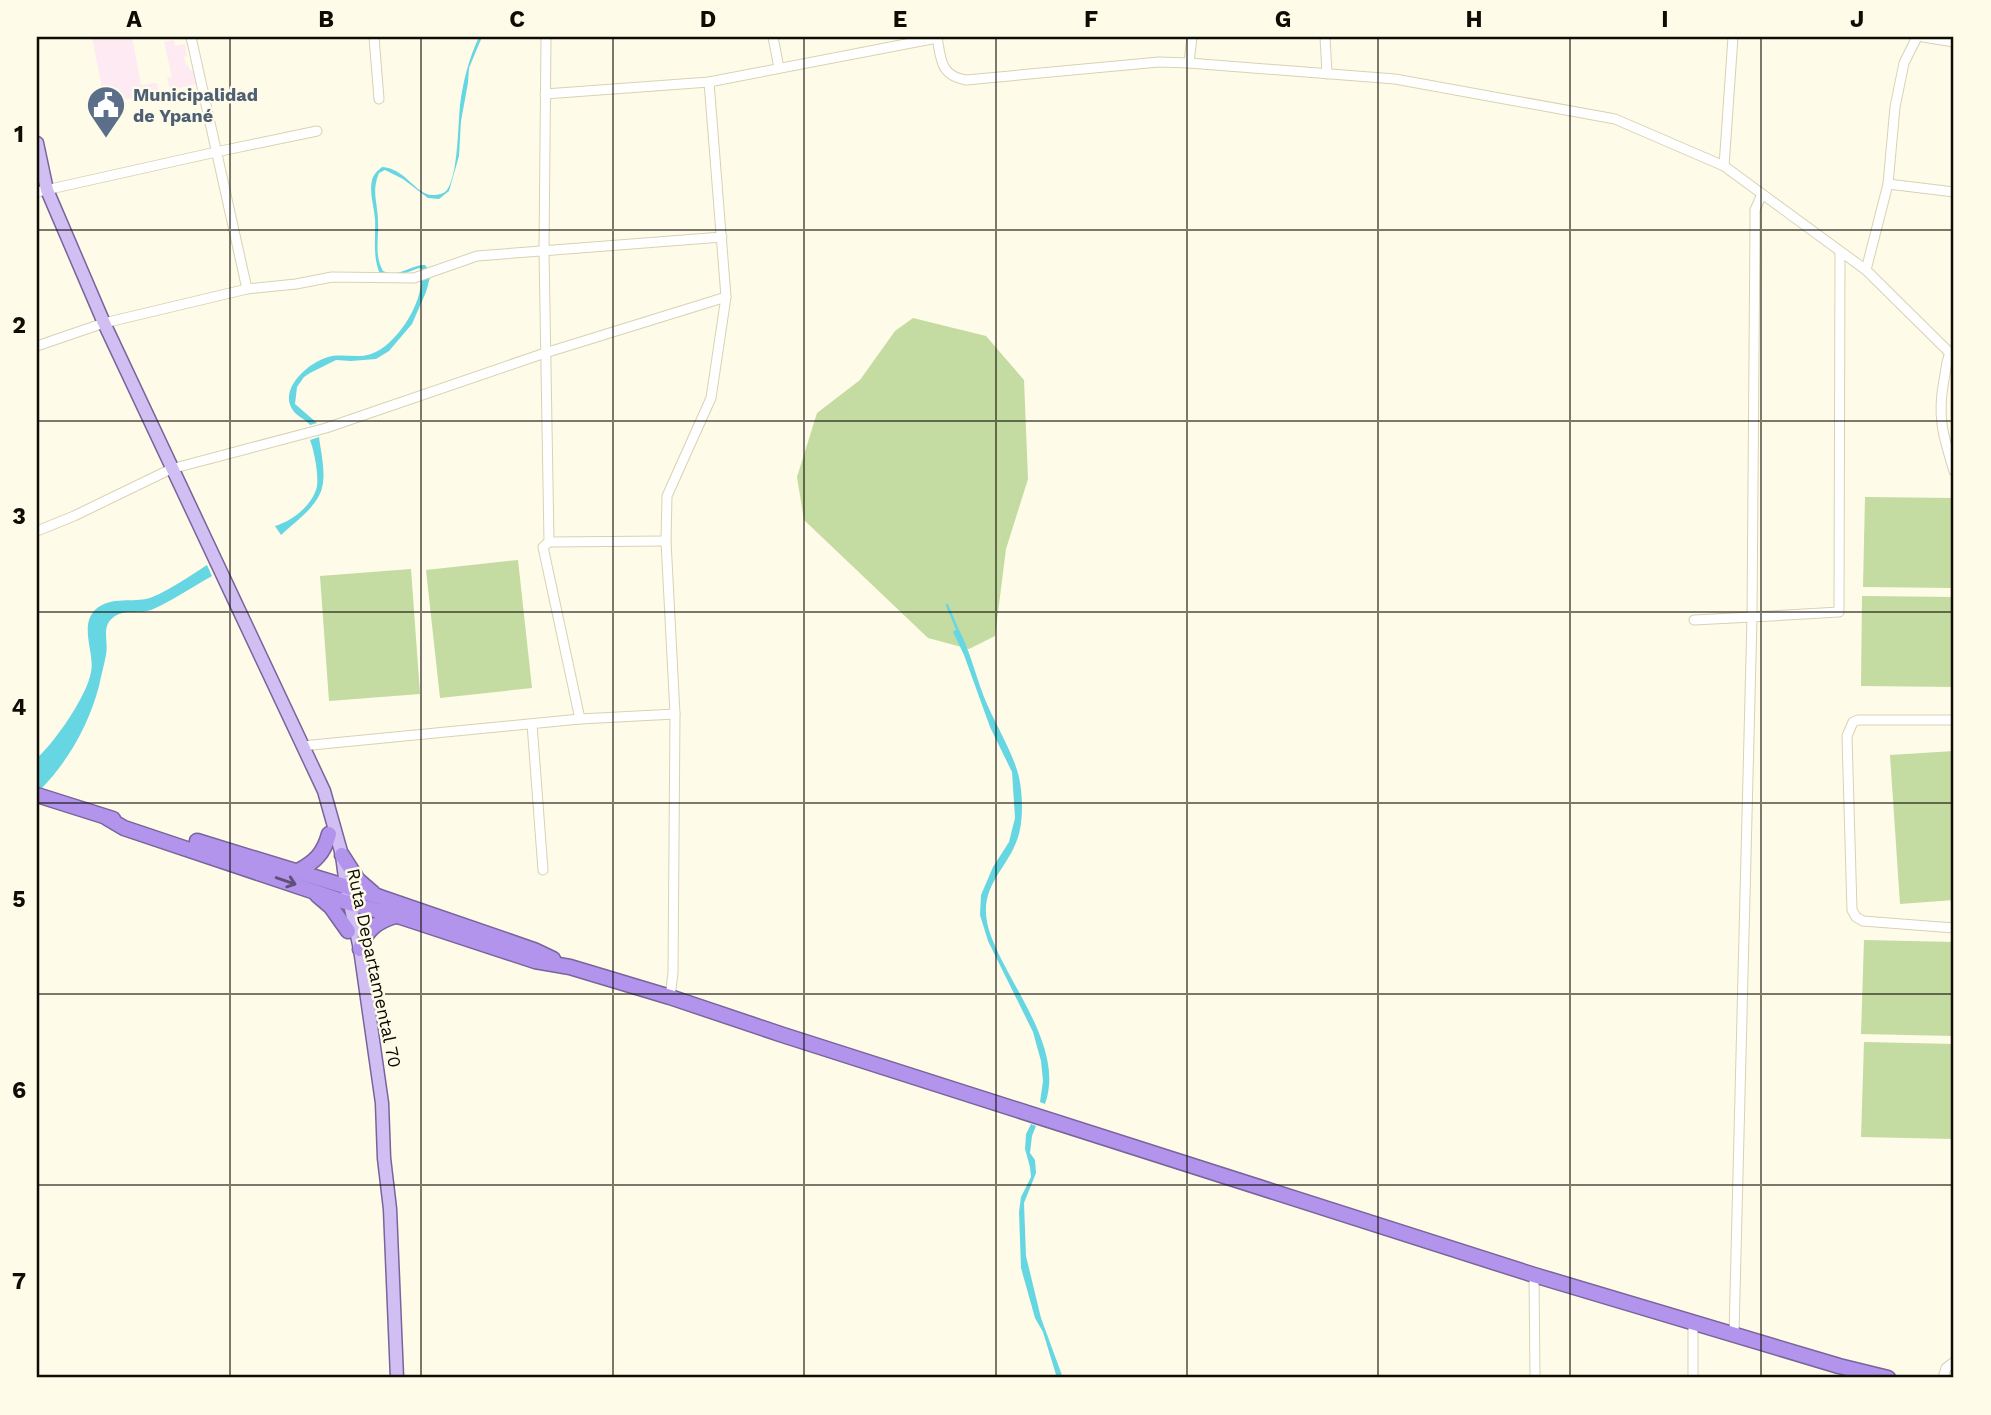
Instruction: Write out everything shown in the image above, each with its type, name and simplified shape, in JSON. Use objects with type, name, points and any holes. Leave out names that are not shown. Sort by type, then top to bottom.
[{"type":"highway","points":[[37,795],[107,818],[124,828],[346,902],[535,961],[570,967],[670,997],[1534,1275],[1693,1324],[1888,1378]]},
{"type":"highway","points":[[107,818],[128,820],[380,897],[534,950],[570,967]]},
{"type":"highway","points":[[298,871],[311,864],[322,853],[329,834]]},
{"type":"highway","points":[[342,855],[358,880],[380,897]]},
{"type":"highway","points":[[313,891],[331,906],[348,931]]},
{"type":"highway","points":[[360,949],[369,930],[380,921],[396,916]]},
{"type":"main road","points":[[37,143],[42,191],[317,779]]},
{"type":"main road","name":"Ruta Departamental 70","points":[[317,779],[346,902],[348,931],[362,1005],[365,1016],[372,1025],[382,1103],[384,1158],[390,1209],[397,1378]]},
{"type":"main road","name":"Ruta Departamental 70","points":[[317,779],[324,792],[342,855],[342,885]]},
{"type":"main road","points":[[346,902],[360,949],[372,1025]]},
{"type":"street","points":[[191,37],[247,289]]},
{"type":"street","points":[[374,37],[379,99]]},
{"type":"street","points":[[546,37],[544,251],[549,542]]},
{"type":"street","points":[[773,37],[779,68]]},
{"type":"street","points":[[1189,63],[1192,37]]},
{"type":"street","points":[[1325,37],[1326,74]]},
{"type":"street","points":[[1724,166],[1733,37]]},
{"type":"street","points":[[1866,270],[1888,184],[1895,107],[1903,63],[1917,37]]},
{"type":"street","points":[[1923,37],[1954,42]]},
{"type":"street","points":[[545,94],[709,82],[937,38],[946,72],[955,79],[1159,62],[1189,63],[1395,79],[1615,119],[1724,166],[1866,270],[1952,355],[1947,361],[1940,400],[1940,420],[1954,471]]},
{"type":"street","points":[[670,997],[673,973],[674,714],[666,541],[667,496],[711,398],[726,297],[709,82]]},
{"type":"street","points":[[42,191],[317,131]]},
{"type":"street","points":[[1888,184],[1954,192]]},
{"type":"street","points":[[1734,1334],[1752,617],[1755,210],[1762,194]]},
{"type":"street","points":[[37,346],[104,323],[247,289],[332,277],[414,278],[477,256],[722,237]]},
{"type":"street","points":[[1694,620],[1839,612],[1840,252]]},
{"type":"street","points":[[37,531],[171,469],[326,428],[545,353],[726,297]]},
{"type":"street","points":[[580,719],[543,547],[549,542],[666,541]]},
{"type":"street","points":[[302,746],[580,719],[674,714]]},
{"type":"street","points":[[1954,720],[1858,720],[1853,722],[1847,736],[1852,910],[1863,921],[1954,928]]},
{"type":"street","points":[[533,724],[543,870]]},
{"type":"street","points":[[1534,1275],[1535,1378]]},
{"type":"street","points":[[1693,1324],[1693,1378]]},
{"type":"street","points":[[1943,1378],[1947,1367],[1954,1362]]},
{"type":"shaded area","points":[[92,37],[132,37],[141,85],[157,83],[159,93],[105,103]]},
{"type":"shaded area","points":[[174,40],[175,46],[185,44],[186,65],[193,70],[196,84],[170,90],[167,78],[172,77],[164,42]]},
{"type":"green space","points":[[913,318],[986,336],[1024,380],[1028,479],[1006,549],[995,636],[969,649],[928,638],[804,520],[797,477],[817,413],[860,380],[895,331]]},
{"type":"green space","points":[[1865,497],[1954,498],[1954,588],[1863,587]]},
{"type":"green space","points":[[518,560],[532,688],[440,698],[426,570]]},
{"type":"green space","points":[[411,569],[420,694],[329,701],[320,576]]},
{"type":"green space","points":[[1862,596],[1954,597],[1954,687],[1861,686]]},
{"type":"green space","points":[[1954,751],[1954,900],[1900,904],[1890,755]]},
{"type":"green space","points":[[1864,940],[1954,942],[1954,1036],[1861,1034]]},
{"type":"green space","points":[[1864,1042],[1954,1044],[1954,1139],[1861,1137]]},
{"type":"water","points":[[479,37],[482,37],[469,68],[459,156],[449,191],[439,199],[428,198],[403,179],[385,170],[379,173],[377,180],[375,192],[378,253],[383,271],[398,273],[422,265],[428,269],[419,268],[395,277],[380,274],[375,253],[375,219],[371,190],[373,178],[382,167],[390,168],[426,194],[439,194],[447,190],[455,162],[463,87],[469,61]]},
{"type":"water","points":[[431,274],[412,324],[389,351],[376,359],[336,360],[310,373],[297,387],[295,404],[317,423],[310,425],[295,413],[289,399],[290,391],[299,376],[313,364],[328,357],[371,354],[390,342],[413,311],[421,278]]},
{"type":"water","points":[[319,437],[323,462],[322,488],[305,514],[281,535],[275,526],[300,512],[316,490],[317,472],[310,440]]},
{"type":"water","points":[[207,565],[212,576],[174,598],[151,610],[123,613],[110,620],[106,629],[107,649],[99,686],[84,728],[52,777],[42,788],[37,786],[37,758],[69,718],[88,682],[92,665],[88,632],[90,616],[106,603],[152,597]]},
{"type":"water","points":[[958,628],[984,697],[1014,761],[1020,782],[1022,810],[1017,839],[990,889],[986,918],[1000,956],[1042,1040],[1048,1062],[1049,1083],[1045,1104],[1040,1102],[1043,1081],[1041,1061],[1033,1032],[988,941],[980,915],[981,895],[993,867],[1009,842],[1015,818],[1012,772],[990,727],[953,632]]},
{"type":"water","points":[[1031,1124],[1036,1126],[1030,1153],[1035,1160],[1036,1173],[1024,1203],[1026,1256],[1041,1318],[1063,1378],[1057,1378],[1043,1332],[1035,1318],[1021,1268],[1019,1212],[1021,1197],[1031,1177],[1025,1149],[1026,1134]]},
{"type":"waterway","points":[[947,605],[958,631]]},
{"type":"place","name":"Municipalidad de Ypané","points":[[106,139]]}]
